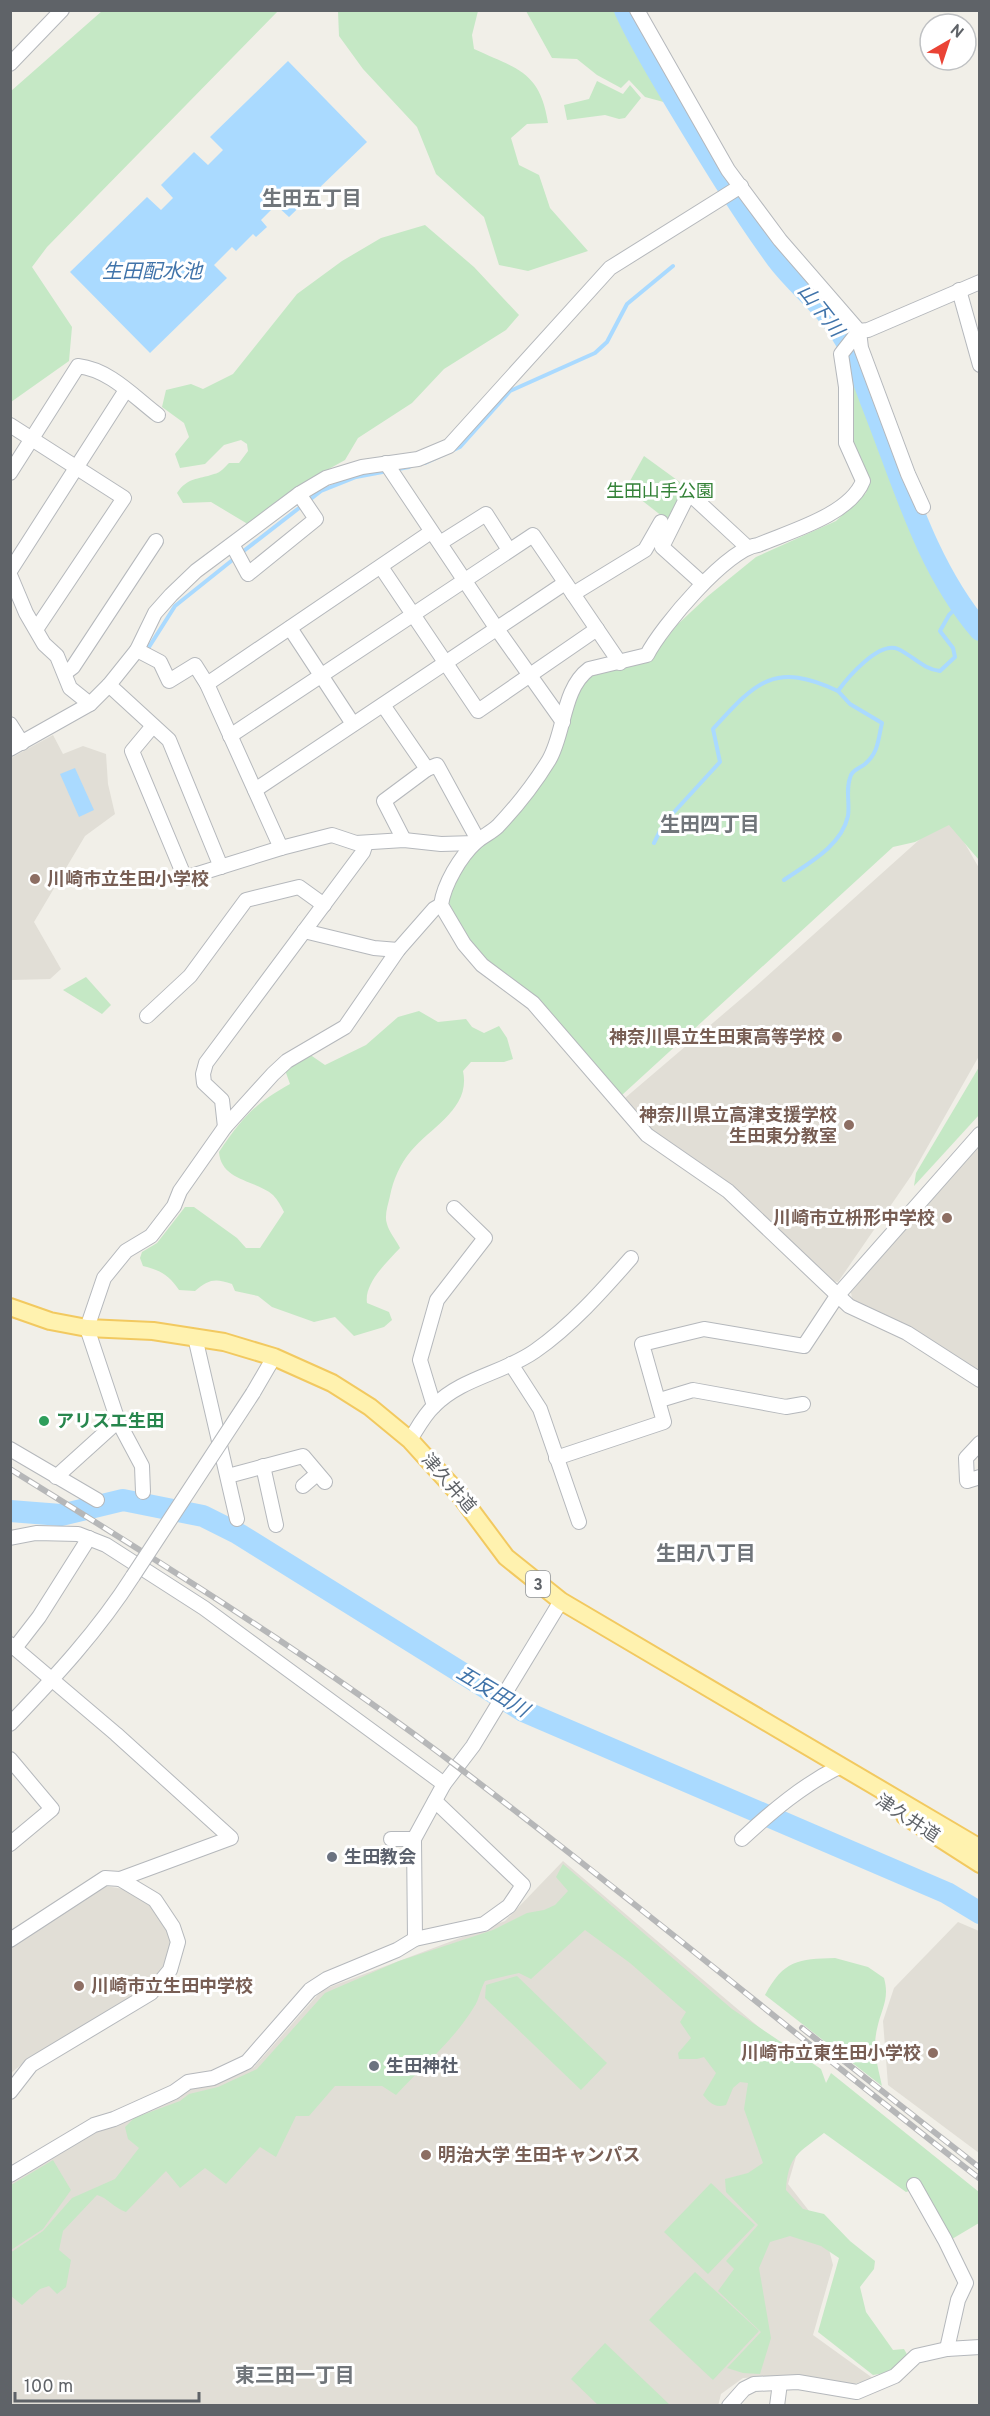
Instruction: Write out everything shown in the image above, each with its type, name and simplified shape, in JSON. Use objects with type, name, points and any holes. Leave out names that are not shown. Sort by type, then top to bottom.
[{"type":"main road","name":"津久井道","points":[[10,1307],[50,1321],[87,1328],[153,1331],[224,1342],[274,1357],[332,1383],[370,1407],[410,1440],[459,1494],[506,1557],[561,1601],[839,1767],[980,1848]]},
{"type":"main road","name":"津久井道","points":[[839,1767],[867,1792],[980,1864]]},
{"type":"street","points":[[12,60],[62,10]]},
{"type":"street","points":[[637,10],[738,187],[780,240],[851,340],[861,348],[908,474],[923,507]]},
{"type":"street","points":[[10,724],[16,746],[90,704],[109,685],[137,650],[155,613],[171,594],[196,571],[233,546],[299,494],[326,478],[362,466],[418,459],[449,446],[610,268],[738,187]]},
{"type":"street","points":[[143,1492],[142,1466],[118,1421],[87,1328],[104,1278],[114,1263],[126,1251],[151,1236],[225,1127],[287,1061],[345,1027],[398,950],[434,909],[441,906],[452,875],[477,842],[497,826],[527,792],[549,760],[579,677],[589,669],[647,655],[656,636],[696,593],[702,583],[746,546],[758,545],[831,514],[860,489],[862,481],[846,443],[846,387],[841,354],[851,340],[868,330],[980,282]]},
{"type":"street","points":[[959,290],[980,365]]},
{"type":"street","points":[[10,473],[78,366],[96,369],[158,414]]},
{"type":"street","points":[[10,571],[126,390]]},
{"type":"street","points":[[10,425],[124,498],[37,628]]},
{"type":"street","points":[[386,463],[497,629],[563,722]]},
{"type":"street","points":[[233,546],[248,574],[316,519],[299,494]]},
{"type":"street","points":[[702,583],[662,547],[687,497],[692,496],[746,546]]},
{"type":"street","points":[[440,543],[486,514],[509,550]]},
{"type":"street","points":[[255,790],[497,629],[645,550],[661,522]]},
{"type":"street","points":[[207,684],[431,532]]},
{"type":"street","points":[[230,736],[533,536],[620,663]]},
{"type":"street","points":[[65,673],[73,667],[156,541]]},
{"type":"street","points":[[381,567],[478,711],[597,629]]},
{"type":"street","points":[[10,575],[44,644],[57,656],[70,688],[90,704]]},
{"type":"street","points":[[290,628],[353,724]]},
{"type":"street","points":[[137,650],[160,662],[169,681],[195,665],[207,684],[281,848]]},
{"type":"street","points":[[109,685],[152,727],[169,740],[221,867]]},
{"type":"street","points":[[383,705],[427,769]]},
{"type":"street","points":[[152,727],[132,751],[185,878],[281,848],[332,835],[366,843],[404,840],[441,844],[477,842]]},
{"type":"street","points":[[404,840],[384,801],[427,769],[437,765],[477,842]]},
{"type":"street","points":[[225,1127],[222,1100],[204,1083],[203,1074],[206,1063],[363,852],[366,843]]},
{"type":"street","points":[[147,1016],[190,976],[246,900],[298,887],[324,905]]},
{"type":"street","points":[[441,906],[464,944],[482,965],[533,1003],[647,1135],[728,1191],[849,1306],[907,1333],[980,1380]]},
{"type":"street","points":[[304,931],[374,948],[398,950]]},
{"type":"street","points":[[556,1458],[664,1422],[660,1400],[642,1344],[704,1329],[804,1346],[837,1296],[980,1134]]},
{"type":"street","points":[[434,1406],[428,1394],[420,1360],[437,1300],[485,1238],[453,1208]]},
{"type":"street","points":[[410,1440],[434,1406],[466,1383],[533,1353],[557,1334],[603,1290],[632,1258]]},
{"type":"street","points":[[195,1337],[237,1519]]},
{"type":"street","points":[[10,1725],[52,1680],[111,1610],[253,1393],[274,1357]]},
{"type":"street","points":[[511,1364],[540,1409],[579,1522]]},
{"type":"street","points":[[660,1400],[693,1390],[786,1407],[803,1404]]},
{"type":"street","points":[[56,1477],[64,1467],[118,1421]]},
{"type":"street","points":[[980,1443],[966,1458],[967,1481],[980,1477]]},
{"type":"street","points":[[10,1449],[56,1477],[97,1497]]},
{"type":"street","points":[[228,1476],[303,1456],[321,1478],[303,1486]]},
{"type":"street","points":[[263,1466],[276,1525]]},
{"type":"street","points":[[10,1538],[36,1533],[78,1534],[125,1556],[204,1608],[444,1784]]},
{"type":"street","points":[[10,1940],[105,1878],[120,1879],[231,1838],[13,1646],[39,1617],[89,1538]]},
{"type":"street","points":[[415,1939],[414,1839],[444,1784],[473,1746],[499,1706],[561,1601]]},
{"type":"street","points":[[10,1758],[52,1809],[10,1844]]},
{"type":"street","points":[[742,1839],[777,1807],[820,1777],[839,1767]]},
{"type":"street","points":[[10,2175],[94,2125],[114,2119],[174,2092],[188,2082],[213,2078],[247,2062],[310,1990],[327,1979],[397,1950],[415,1939],[484,1924],[509,1906],[523,1885],[435,1802]]},
{"type":"street","points":[[391,1839],[414,1839]]},
{"type":"street","points":[[10,2091],[31,2065],[151,1993],[170,1971],[178,1942],[173,1927],[155,1900],[120,1879]]},
{"type":"street","points":[[914,2185],[966,2283],[958,2300],[947,2349]]},
{"type":"street","points":[[729,2406],[744,2389],[754,2384],[798,2382],[856,2399],[895,2376],[916,2356],[947,2349],[980,2347]]},
{"type":"street","points":[[777,2406],[780,2383]]},
{"type":"shaded area","name":"川崎市立生田小学校","points":[[53,735],[63,754],[83,746],[106,754],[108,784],[115,814],[85,836],[34,922],[61,969],[50,979],[12,980],[11,758]]},
{"type":"shaded area","name":"神奈川県立生田東高等学校","points":[[948,814],[979,868],[979,1056],[911,1176],[838,1282],[831,1281],[724,1179],[654,1131],[625,1098],[755,987]]},
{"type":"shaded area","name":"川崎市立枡形中学校","points":[[979,1145],[979,1372],[940,1345],[852,1299],[851,1292]]},
{"type":"shaded area","name":"明治大学 生田キャンパス","points":[[563,1861],[819,2078],[788,2184],[824,2230],[833,2265],[813,2335],[874,2379],[849,2385],[798,2375],[743,2378],[721,2394],[718,2406],[11,2405],[10,2181],[99,2129],[181,2097],[179,2094],[188,2088],[213,2085],[254,2067],[322,1990],[505,1921]]},
{"type":"shaded area","name":"川崎市立生田中学校","points":[[105,1886],[130,1890],[149,1902],[159,1914],[172,1941],[165,1966],[158,1978],[137,1994],[27,2060],[11,2073],[11,1948]]},
{"type":"shaded area","name":"川崎市立東生田小学校","points":[[958,1922],[979,1931],[979,2153],[888,2085],[883,2021],[894,1988]]},
{"type":"green space","points":[[102,11],[278,11],[47,247],[32,267],[72,327],[69,361],[11,402],[11,91]]},
{"type":"green space","points":[[338,11],[478,11],[472,35],[474,49],[524,74],[539,92],[544,106],[548,123],[527,124],[511,138],[519,165],[539,175],[550,208],[588,251],[528,271],[499,265],[484,217],[436,174],[417,127],[363,69],[339,36]]},
{"type":"green space","points":[[526,11],[621,11],[641,57],[671,104],[645,97],[629,80],[621,88],[597,75],[577,59],[552,58]]},
{"type":"green space","points":[[597,81],[623,94],[630,85],[641,98],[625,118],[619,119],[605,115],[567,120],[564,105],[589,99]]},
{"type":"green space","points":[[425,225],[474,267],[519,315],[506,330],[444,369],[412,403],[358,438],[345,460],[311,479],[251,526],[211,502],[183,503],[177,493],[185,484],[218,472],[229,463],[239,463],[248,451],[247,444],[241,440],[224,445],[205,464],[180,468],[175,454],[189,437],[184,423],[162,407],[166,390],[191,384],[203,389],[233,374],[297,294],[342,261],[381,238]]},
{"type":"green space","points":[[849,357],[898,491],[951,599],[979,635],[979,860],[949,825],[915,842],[893,847],[622,1095],[540,1000],[487,961],[467,938],[447,899],[455,879],[469,859],[531,795],[579,686],[588,675],[649,661],[677,625],[756,557],[836,521],[866,493],[869,481],[852,439],[853,388],[846,359]]},
{"type":"green space","name":"生田山手公園","points":[[644,456],[688,488],[667,520],[626,488]]},
{"type":"green space","points":[[86,977],[111,1005],[102,1014],[63,990]]},
{"type":"green space","points":[[419,1011],[438,1022],[466,1019],[472,1027],[484,1033],[499,1026],[507,1038],[513,1059],[504,1062],[471,1062],[463,1071],[464,1084],[456,1106],[411,1151],[398,1172],[391,1190],[386,1218],[389,1230],[400,1248],[373,1280],[367,1295],[367,1303],[389,1312],[392,1320],[384,1327],[354,1336],[335,1317],[314,1322],[272,1307],[258,1296],[235,1291],[232,1284],[221,1281],[208,1282],[195,1291],[179,1290],[164,1274],[143,1266],[140,1258],[142,1252],[157,1243],[185,1207],[194,1207],[237,1238],[246,1248],[260,1248],[284,1212],[273,1195],[240,1179],[226,1169],[221,1162],[219,1152],[250,1113],[290,1084],[285,1070],[309,1054],[325,1065],[366,1045],[398,1017]]},
{"type":"green space","points":[[979,1067],[979,1115],[914,1186],[916,1173]]},
{"type":"green space","points":[[563,1864],[732,2009],[821,2069],[826,2083],[831,2073],[979,2192],[979,2223],[952,2239],[919,2188],[906,2192],[824,2133],[792,2162],[786,2190],[803,2209],[824,2214],[850,2241],[875,2261],[874,2269],[860,2287],[866,2312],[893,2350],[904,2349],[909,2358],[892,2372],[873,2375],[818,2332],[839,2258],[821,2246],[790,2236],[770,2242],[759,2268],[771,2338],[760,2374],[743,2373],[727,2368],[761,2332],[718,2291],[734,2269],[726,2261],[758,2225],[726,2192],[725,2179],[748,2173],[763,2163],[744,2109],[748,2083],[740,2082],[733,2088],[726,2105],[715,2105],[708,2100],[703,2095],[716,2073],[704,2057],[679,2059],[678,2053],[691,2038],[680,2022],[686,2012],[630,1963],[585,1930],[531,1979],[519,1973],[485,1981],[476,2004],[457,2031],[396,2095],[382,2086],[335,2086],[309,2116],[296,2116],[276,2157],[260,2147],[226,2184],[205,2168],[180,2188],[166,2171],[126,2212],[97,2195],[63,2231],[59,2250],[71,2260],[66,2287],[57,2294],[49,2286],[40,2289],[22,2305],[11,2296],[10,2253],[43,2231],[72,2198],[115,2179],[139,2148],[128,2139],[125,2127],[134,2118],[180,2101],[189,2094],[218,2087],[257,2069],[325,1993],[399,1961],[493,1930],[527,1913],[555,1905],[568,1891],[556,1877]]},
{"type":"green space","points":[[835,1958],[868,1967],[884,1978],[886,1992],[875,2044],[882,2086],[765,1995],[779,1975],[793,1964],[811,1959]]},
{"type":"green space","points":[[517,1976],[607,2063],[581,2090],[485,1998],[486,1985]]},
{"type":"green space","points":[[53,2160],[71,2190],[43,2229],[11,2250],[11,2185]]},
{"type":"green space","points":[[711,2183],[755,2225],[708,2274],[664,2232]]},
{"type":"green space","points":[[695,2272],[759,2331],[713,2380],[649,2320]]},
{"type":"green space","points":[[605,2343],[670,2405],[598,2405],[571,2379]]},
{"type":"water","name":"生田配水池","points":[[288,61],[367,142],[289,217],[276,205],[261,220],[267,227],[256,237],[253,234],[236,251],[232,247],[214,265],[227,278],[150,353],[70,272],[147,197],[161,210],[173,198],[161,185],[194,152],[208,165],[223,150],[210,137]]},
{"type":"water","points":[[75,768],[94,810],[79,817],[60,774]]},
{"type":"waterway","name":"山下川","points":[[625,10],[663,80],[750,220],[777,259],[821,307],[848,345],[916,520],[944,578],[980,630]]},
{"type":"waterway","points":[[425,463],[460,447],[510,391],[595,353],[607,342],[627,304],[673,266]]},
{"type":"waterway","points":[[241,553],[321,491],[356,477],[409,467]]},
{"type":"waterway","points":[[149,647],[175,606],[235,558]]},
{"type":"waterway","points":[[784,880],[822,854],[838,837],[848,816],[848,785],[851,775],[870,759],[877,745],[882,723],[850,704],[838,691],[849,677],[873,655],[890,648],[898,649],[923,665],[940,671],[955,657],[953,648],[940,631],[949,615],[960,604]]},
{"type":"waterway","points":[[654,843],[664,823],[720,762],[713,729],[755,688],[782,677],[816,682],[838,691]]},
{"type":"waterway","name":"五反田川","points":[[10,1511],[61,1515],[123,1500],[203,1516],[237,1533],[523,1711],[947,1893],[980,1913]]},
{"type":"railway","points":[[10,1469],[238,1613],[404,1727],[590,1869],[980,2179]]},
{"type":"railway","points":[[802,2028],[980,2168]]},
{"type":"place","name":"川崎市立生田小学校","points":[[35,879]]},
{"type":"place","name":"神奈川県立生田東高等学校","points":[[837,1037]]},
{"type":"place","name":"神奈川県立高津支援学校 生田東分教室","points":[[849,1125]]},
{"type":"place","name":"川崎市立枡形中学校","points":[[947,1218]]},
{"type":"place","name":"アリスエ生田","points":[[44,1421]]},
{"type":"place","name":"生田教会","points":[[332,1857]]},
{"type":"place","name":"川崎市立生田中学校","points":[[79,1986]]},
{"type":"place","name":"川崎市立東生田小学校","points":[[933,2053]]},
{"type":"place","name":"生田神社","points":[[374,2066]]},
{"type":"place","name":"明治大学 生田キャンパス","points":[[426,2155]]},
{"type":"district","name":"生田五丁目","points":[[312,198]]},
{"type":"district","name":"生田四丁目","points":[[710,824]]},
{"type":"district","name":"生田八丁目","points":[[706,1553]]},
{"type":"district","name":"東三田一丁目","points":[[295,2375]]}]
